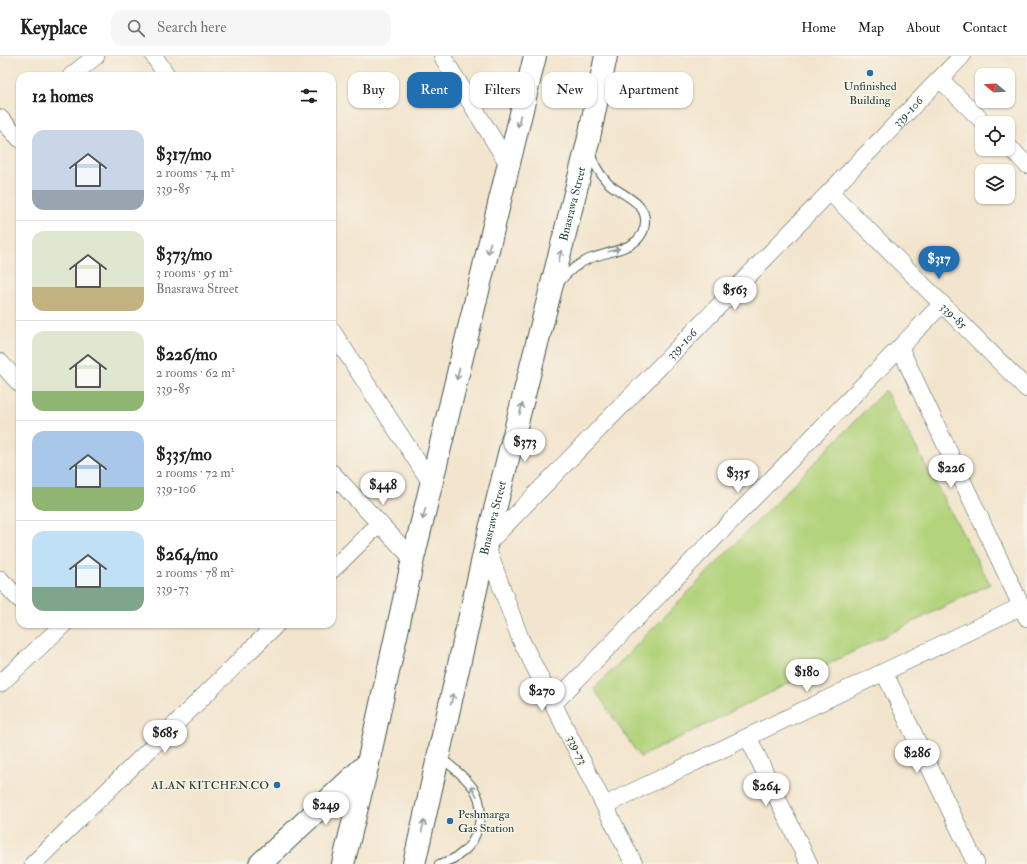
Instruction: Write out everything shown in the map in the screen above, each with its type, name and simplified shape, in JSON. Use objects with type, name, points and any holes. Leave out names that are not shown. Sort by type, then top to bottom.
[{"type":"main road","points":[[343,864],[368,763],[413,559],[535,56]]},
{"type":"main road","name":"Bnasrawa Street","points":[[414,864],[486,545],[588,142],[606,56]]},
{"type":"main road","points":[[260,864],[368,763]]},
{"type":"street","points":[[76,72],[96,56]]},
{"type":"street","points":[[154,56],[164,72]]},
{"type":"street","points":[[442,56],[509,165]]},
{"type":"street","name":"339-106","points":[[486,545],[962,56]]},
{"type":"street","points":[[940,79],[977,116]]},
{"type":"street","points":[[9,120],[16,132]]},
{"type":"street","points":[[1015,153],[1027,165]]},
{"type":"street","name":"339-85","points":[[830,192],[1027,389]]},
{"type":"street","points":[[554,703],[942,304]]},
{"type":"street","points":[[336,337],[432,484]]},
{"type":"street","points":[[604,805],[884,672],[1024,612],[900,348]]},
{"type":"street","points":[[0,362],[16,380]]},
{"type":"street","points":[[336,477],[413,559]]},
{"type":"street","points":[[336,566],[379,524]]},
{"type":"street","name":"339-73","points":[[486,545],[520,638],[634,864]]},
{"type":"street","points":[[0,579],[16,596]]},
{"type":"street","points":[[0,684],[53,628]]},
{"type":"street","points":[[33,864],[273,628]]},
{"type":"street","points":[[884,672],[976,864]]},
{"type":"street","points":[[748,737],[809,864]]},
{"type":"lane","points":[[550,295],[562,279],[576,266],[600,254],[632,245],[640,239],[644,230],[646,220],[643,210],[636,203],[616,189],[600,173],[590,153],[588,142]]},
{"type":"lane","points":[[439,756],[463,776],[475,790],[480,807],[480,826],[472,842],[460,855],[439,864]]},
{"type":"green space","points":[[885,390],[990,584],[640,757],[594,689]]},
{"type":"place","name":"Unfinished Building","points":[[870,73]]},
{"type":"place","name":"ALAN KITCHEN.CO","points":[[277,785]]},
{"type":"place","name":"Peshmarga Gas Station","points":[[450,821]]}]
